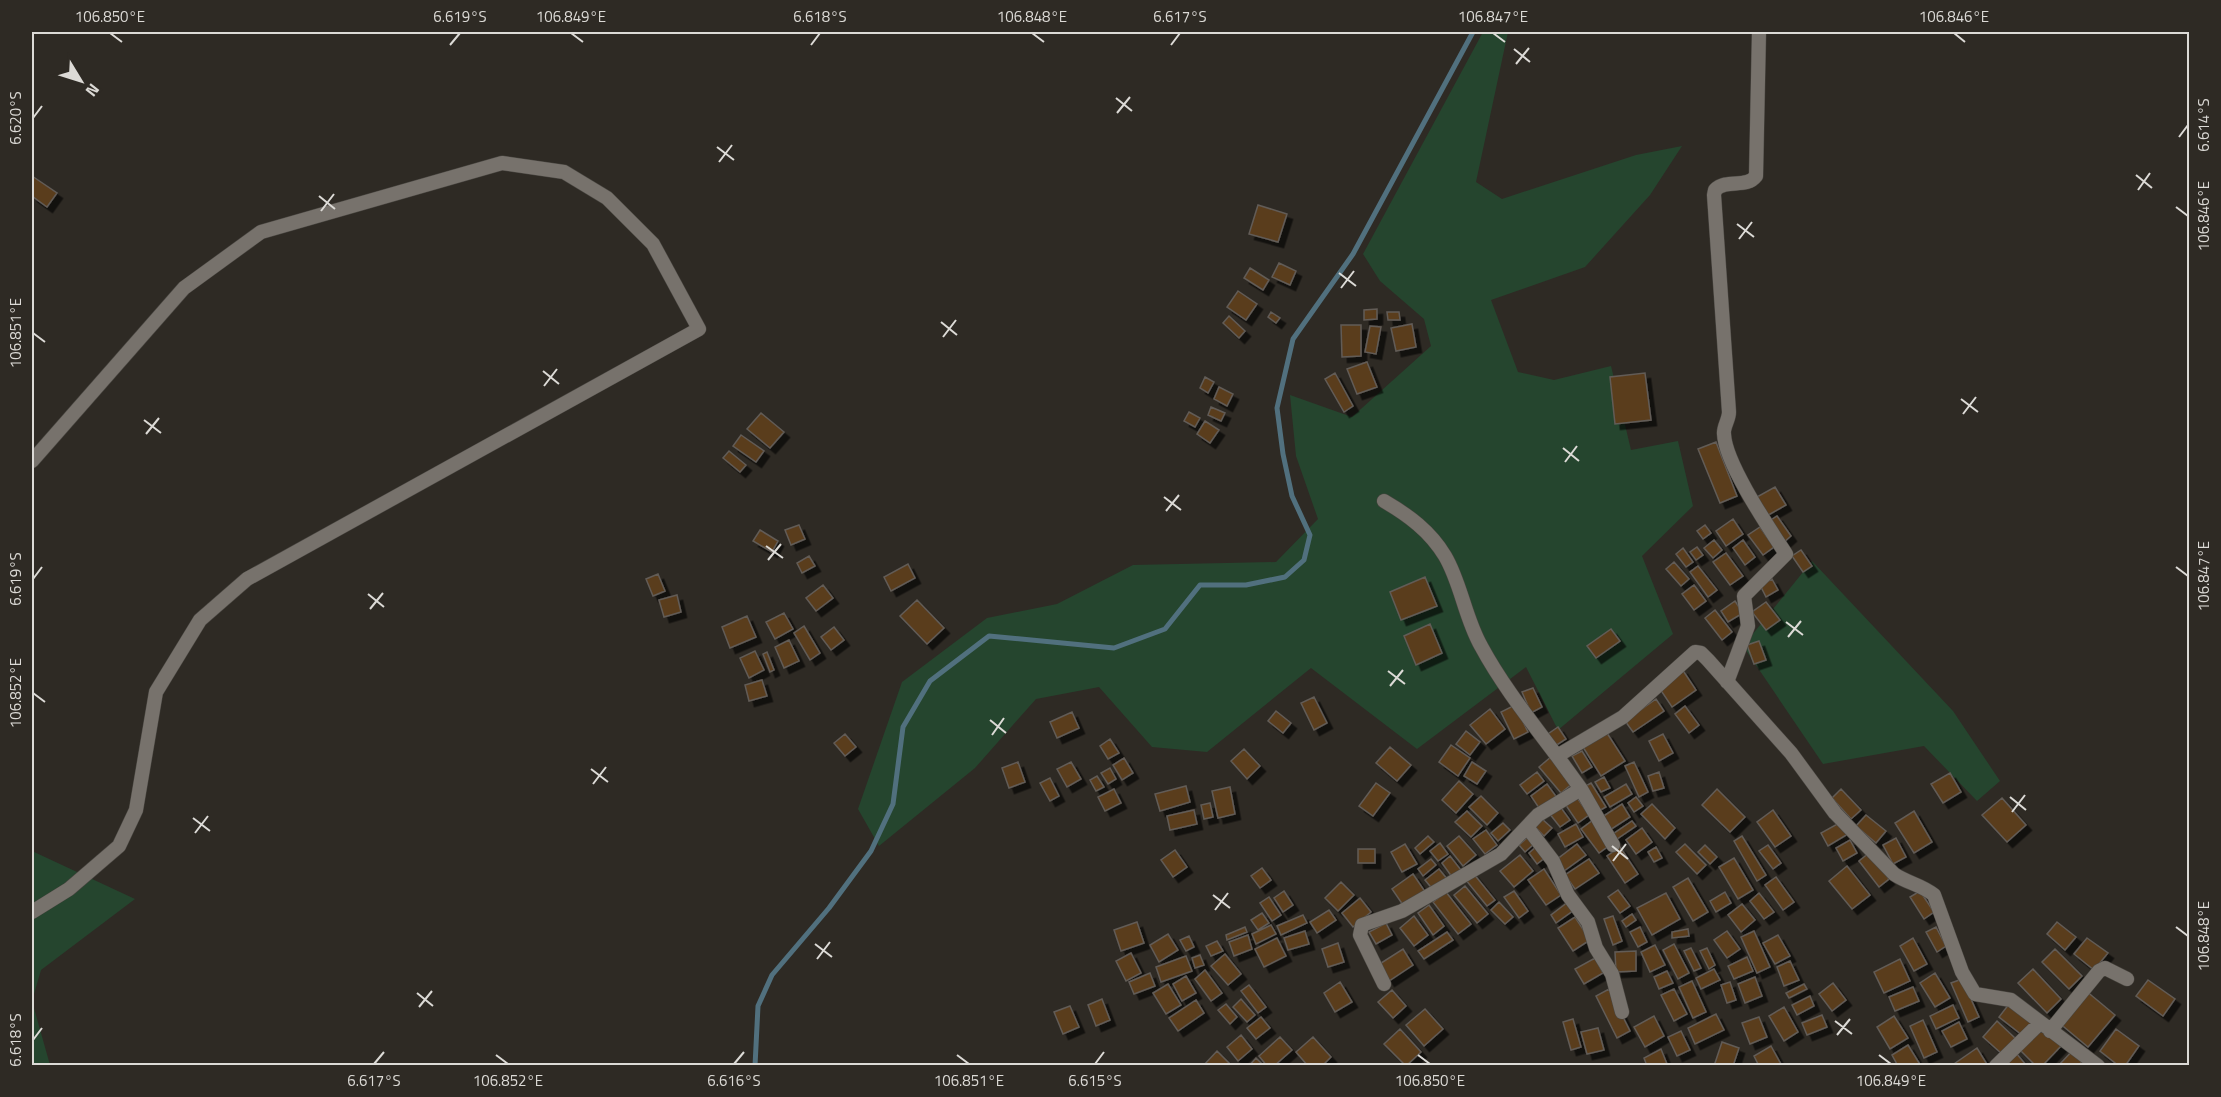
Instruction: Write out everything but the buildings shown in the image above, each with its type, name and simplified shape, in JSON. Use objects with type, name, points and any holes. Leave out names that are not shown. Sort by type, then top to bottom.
[{"type":"street","points":[[1727,682],[1748,626],[1744,596],[1786,554],[1756,509],[1728,451],[1724,436],[1729,412],[1714,195],[1715,190],[1724,183],[1748,182],[1756,176],[1760,32]]},
{"type":"street","points":[[32,461],[184,288],[261,232],[502,163],[564,172],[607,198],[653,244],[699,329],[247,579],[200,620],[156,692],[136,810],[119,846],[69,889],[32,912]]},
{"type":"street","points":[[1384,501],[1407,515],[1430,535],[1446,557],[1477,639],[1494,669],[1581,789],[1613,845]]},
{"type":"street","points":[[1557,756],[1623,717],[1695,652],[1701,653],[1791,753],[1835,813],[1894,874],[1905,882],[1924,887],[1934,895],[1962,972],[1976,994],[2011,1000],[2098,1065]]},
{"type":"street","points":[[1384,984],[1360,935],[1362,925],[1402,911],[1443,890],[1501,854],[1538,815],[1581,789]]},
{"type":"street","points":[[1527,827],[1553,861],[1568,895],[1588,922],[1596,948],[1612,974],[1622,1012]]},
{"type":"street","points":[[1996,1065],[2045,1027],[2099,971],[2105,968],[2127,979]]},
{"type":"green space","points":[[1483,32],[1508,32],[1476,182],[1502,199],[1636,155],[1682,146],[1650,195],[1585,267],[1491,300],[1518,372],[1554,380],[1611,366],[1631,450],[1678,441],[1693,506],[1642,556],[1673,634],[1558,730],[1526,667],[1417,749],[1311,668],[1207,752],[1152,747],[1099,687],[1036,699],[975,768],[879,846],[858,809],[902,682],[987,618],[1057,604],[1133,565],[1276,562],[1318,519],[1296,456],[1290,395],[1352,417],[1431,346],[1424,319],[1380,281],[1363,254]]},
{"type":"green space","points":[[1812,561],[1953,711],[2000,781],[1977,801],[1924,746],[1823,764],[1743,646]]},
{"type":"green space","points":[[32,851],[135,899],[41,970],[32,1001]]},
{"type":"green space","points":[[32,1001],[50,1065],[32,1066]]},
{"type":"waterway","points":[[755,1066],[758,1006],[772,975],[829,908],[871,851],[893,804],[903,727],[930,681],[989,636],[1114,648],[1165,629],[1200,585],[1246,585],[1285,577],[1304,560],[1310,535],[1292,496],[1283,454],[1277,408],[1293,339],[1353,254],[1473,32]]}]
